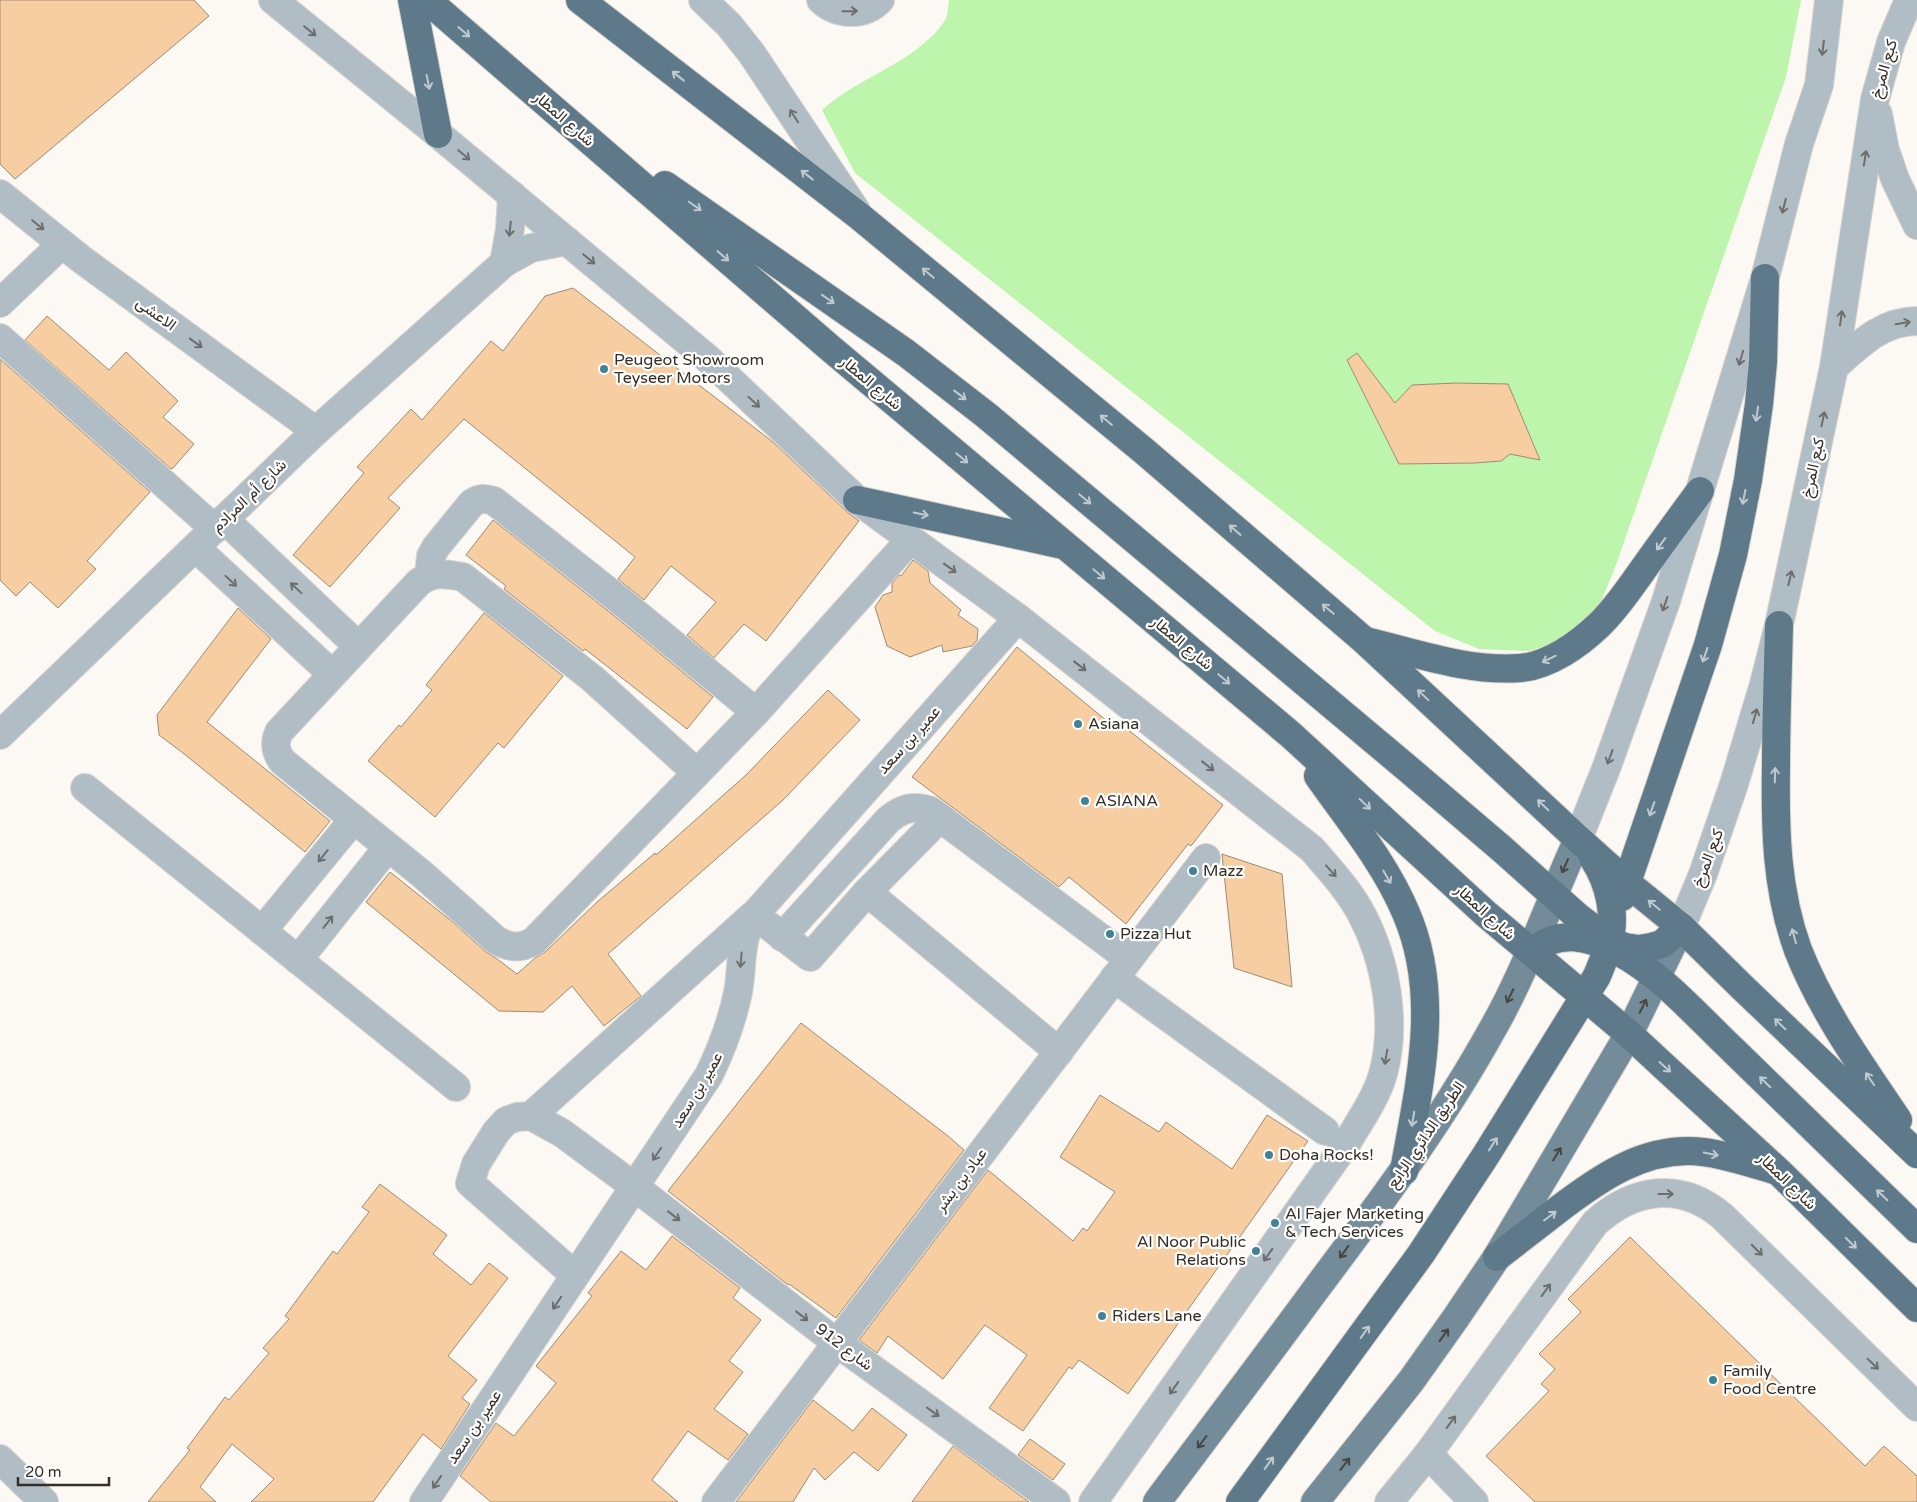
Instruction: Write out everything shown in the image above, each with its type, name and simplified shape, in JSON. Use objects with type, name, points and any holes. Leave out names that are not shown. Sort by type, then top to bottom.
[{"type":"highway","points":[[412,0],[438,134]]},
{"type":"highway","name":"شارع المطار","points":[[427,0],[823,342],[1291,735],[1384,822],[1531,952],[1629,1034],[1779,1172],[1917,1308]]},
{"type":"highway","points":[[580,0],[859,216],[1144,451],[1365,641],[1627,883],[1681,927],[1917,1154]]},
{"type":"highway","points":[[540,98],[906,353],[978,410],[1407,768],[1610,945],[1656,978],[1917,1229]]},
{"type":"highway","points":[[1240,1502],[1421,1254],[1597,976],[1610,945],[1627,883],[1708,646],[1733,554],[1748,480],[1759,404],[1763,362],[1765,278]]},
{"type":"highway","points":[[1365,641],[1480,666],[1522,668],[1551,659],[1586,636],[1600,624],[1632,585],[1700,490]]},
{"type":"highway","points":[[857,500],[1066,546]]},
{"type":"highway","points":[[1779,625],[1776,733],[1776,844],[1783,895],[1798,948],[1824,1004],[1851,1050],[1917,1148]]},
{"type":"highway","points":[[1291,735],[1388,877],[1406,913],[1419,952],[1426,1007],[1424,1037],[1418,1088],[1404,1171]]},
{"type":"highway","points":[[1578,838],[1597,864],[1606,881],[1612,915],[1607,977],[1610,1003],[1619,1022],[1629,1034]]},
{"type":"highway","points":[[1531,952],[1546,941],[1564,937],[1633,948],[1651,947],[1662,944],[1681,927]]},
{"type":"highway","points":[[1497,1257],[1597,1181],[1630,1163],[1648,1157],[1671,1152],[1703,1152],[1779,1172]]},
{"type":"main road","name":"الطريق الدائري الرابع","points":[[1157,1502],[1404,1171],[1442,1113],[1502,1012],[1531,952],[1553,894],[1578,838]]},
{"type":"main road","points":[[1315,1502],[1411,1381],[1497,1257],[1629,1034],[1681,927]]},
{"type":"street","points":[[273,0],[567,240],[706,357],[857,500],[1018,618],[1312,849],[1338,879],[1362,915],[1371,935],[1382,971],[1388,1009],[1388,1053],[1383,1075],[1375,1096],[1348,1141],[1093,1502]]},
{"type":"street","points":[[703,0],[729,25],[752,54],[859,216]]},
{"type":"street","points":[[821,0],[828,6],[844,12],[863,11],[880,0]]},
{"type":"street","points":[[1578,838],[1607,766],[1666,601],[1765,278],[1799,144],[1819,85],[1829,0]]},
{"type":"street","name":"كبع المرخ","points":[[1681,927],[1734,784],[1764,684],[1779,625],[1834,366],[1875,99],[1892,42],[1908,0]]},
{"type":"street","points":[[1875,99],[1886,150],[1895,179],[1917,225]]},
{"type":"street","name":"الاعشى","points":[[0,194],[62,244],[316,430]]},
{"type":"street","points":[[504,263],[510,229],[512,195]]},
{"type":"street","name":"شارع أم المرادم","points":[[0,736],[316,430],[504,263],[530,248],[567,240]]},
{"type":"street","points":[[0,303],[62,244]]},
{"type":"street","points":[[1834,366],[1870,336],[1883,328],[1917,321]]},
{"type":"street","points":[[0,338],[220,524],[358,646]]},
{"type":"street","points":[[429,575],[431,556],[436,547],[472,503],[477,499],[486,498],[494,501],[622,602],[756,712]]},
{"type":"street","points":[[697,773],[593,679],[463,577],[444,574],[429,575],[419,582],[279,732],[275,746],[277,754],[282,761],[423,875],[496,940],[505,945],[525,946],[534,941],[697,773],[756,712],[910,540]]},
{"type":"street","points":[[196,548],[332,674]]},
{"type":"street","name":"عمير بن سعد","points":[[424,1502],[709,1075],[722,1048],[732,1019],[746,930],[754,914],[1018,618]]},
{"type":"street","points":[[85,788],[456,1088]]},
{"type":"street","points":[[782,937],[897,812],[908,808],[920,807],[931,811],[940,818],[1122,969],[1325,1131]]},
{"type":"street","points":[[570,1271],[470,1184],[476,1164],[496,1132],[506,1122],[517,1117],[531,1116],[754,914],[810,957],[867,892],[940,818]]},
{"type":"street","points":[[262,931],[354,819]]},
{"type":"street","points":[[298,960],[388,847]]},
{"type":"street","name":"عباد بن بشر","points":[[716,1502],[1206,858]]},
{"type":"street","points":[[867,892],[1058,1052]]},
{"type":"street","name":"شارع 912","points":[[531,1116],[562,1133],[635,1186],[837,1343],[1056,1502]]},
{"type":"street","points":[[1389,1502],[1428,1454],[1595,1223],[1606,1213],[1631,1199],[1662,1193],[1695,1198],[1710,1205],[1917,1407]]},
{"type":"street","points":[[1428,1454],[1474,1502]]},
{"type":"street","points":[[0,1459],[44,1502]]},
{"type":"green space","points":[[949,0],[1801,0],[1786,77],[1616,565],[1595,616],[1557,642],[1529,651],[1479,649],[1435,631],[855,173],[822,110],[836,98],[902,59],[932,36],[945,20]]},
{"type":"building","points":[[0,0],[194,0],[209,16],[15,179],[0,164]]},
{"type":"building","points":[[573,288],[773,442],[859,521],[766,641],[744,624],[714,658],[687,635],[716,602],[671,566],[644,600],[618,579],[635,557],[464,419],[388,498],[400,508],[330,587],[293,555],[364,473],[357,467],[411,409],[422,420],[491,341],[503,351],[545,296]]},
{"type":"building","points":[[47,316],[109,370],[126,352],[178,401],[163,417],[194,444],[173,468],[171,469],[25,340]]},
{"type":"building","points":[[1357,353],[1395,403],[1412,385],[1456,383],[1508,384],[1540,460],[1510,454],[1501,461],[1399,464],[1347,360]]},
{"type":"building","points":[[0,359],[150,492],[87,561],[96,569],[58,608],[30,582],[16,596],[0,580]]},
{"type":"building","points":[[493,520],[713,697],[687,729],[585,649],[583,651],[504,589],[506,586],[466,555]]},
{"type":"building","points":[[913,560],[928,571],[930,583],[961,610],[958,615],[978,629],[977,640],[972,646],[943,652],[942,645],[910,657],[887,646],[875,607],[883,595],[892,592],[892,583],[899,575],[901,576]]},
{"type":"building","points":[[238,608],[271,639],[207,722],[330,821],[305,852],[159,735],[157,715]]},
{"type":"building","points":[[484,613],[563,676],[504,748],[498,743],[435,817],[368,761],[399,725],[401,727],[432,690],[426,685]]},
{"type":"building","points":[[1017,647],[1118,730],[1122,725],[1223,805],[1191,846],[1188,844],[1126,924],[1069,877],[1059,887],[912,777]]},
{"type":"building","points":[[828,690],[860,720],[783,800],[608,954],[641,996],[604,1026],[572,986],[543,1012],[499,1011],[366,902],[390,872],[454,923],[486,952],[517,974],[545,952],[597,902],[655,853],[656,855],[746,775]]},
{"type":"building","points":[[1222,854],[1282,874],[1292,987],[1234,968]]},
{"type":"building","points":[[801,1023],[964,1150],[836,1318],[788,1285],[668,1191]]},
{"type":"building","points":[[1100,1095],[1159,1132],[1166,1122],[1232,1169],[1267,1115],[1308,1141],[1128,1394],[1079,1360],[1072,1369],[1069,1367],[1023,1431],[989,1408],[1027,1355],[985,1325],[943,1379],[888,1336],[877,1353],[859,1340],[988,1170],[1073,1241],[1083,1228],[1087,1231],[1115,1192],[1060,1157]]},
{"type":"building","points":[[380,1184],[447,1235],[433,1254],[471,1285],[489,1263],[508,1278],[448,1356],[477,1380],[462,1398],[470,1404],[441,1449],[423,1434],[373,1502],[251,1502],[274,1479],[232,1444],[200,1487],[216,1502],[148,1502],[190,1450],[187,1448],[225,1397],[229,1400],[269,1353],[263,1348],[289,1319],[285,1316],[333,1251],[337,1254],[369,1212],[362,1207]]},
{"type":"building","points":[[672,1236],[740,1288],[733,1298],[761,1320],[729,1361],[743,1372],[714,1409],[748,1434],[728,1460],[688,1431],[652,1480],[678,1502],[491,1502],[460,1476],[496,1423],[514,1436],[556,1383],[536,1366],[592,1296],[588,1293],[621,1251],[646,1270]]},
{"type":"building","points":[[1630,1237],[1865,1466],[1884,1446],[1917,1476],[1917,1502],[1535,1502],[1486,1456],[1549,1391],[1541,1384],[1555,1369],[1539,1354],[1581,1312],[1568,1299]]},
{"type":"building","points":[[813,1400],[853,1431],[872,1408],[907,1435],[878,1471],[854,1452],[825,1480],[814,1468],[793,1502],[736,1502]]},
{"type":"building","points":[[1030,1439],[1065,1464],[1053,1480],[1018,1455]]},
{"type":"building","points":[[953,1446],[1029,1502],[912,1502]]},
{"type":"place","name":"Peugeot Showroom Teyseer Motors","points":[[604,369]]},
{"type":"place","name":"Asiana","points":[[1078,724]]},
{"type":"place","name":"ASIANA","points":[[1085,801]]},
{"type":"place","name":"Mazz","points":[[1193,871]]},
{"type":"place","name":"Pizza Hut","points":[[1110,934]]},
{"type":"place","name":"Doha Rocks!","points":[[1269,1155]]},
{"type":"place","name":"Al Fajer Marketing & Tech Services","points":[[1275,1223]]},
{"type":"place","name":"Al Noor Public Relations","points":[[1256,1251]]},
{"type":"place","name":"Riders Lane","points":[[1102,1316]]},
{"type":"place","name":"Family Food Centre","points":[[1713,1380]]}]
